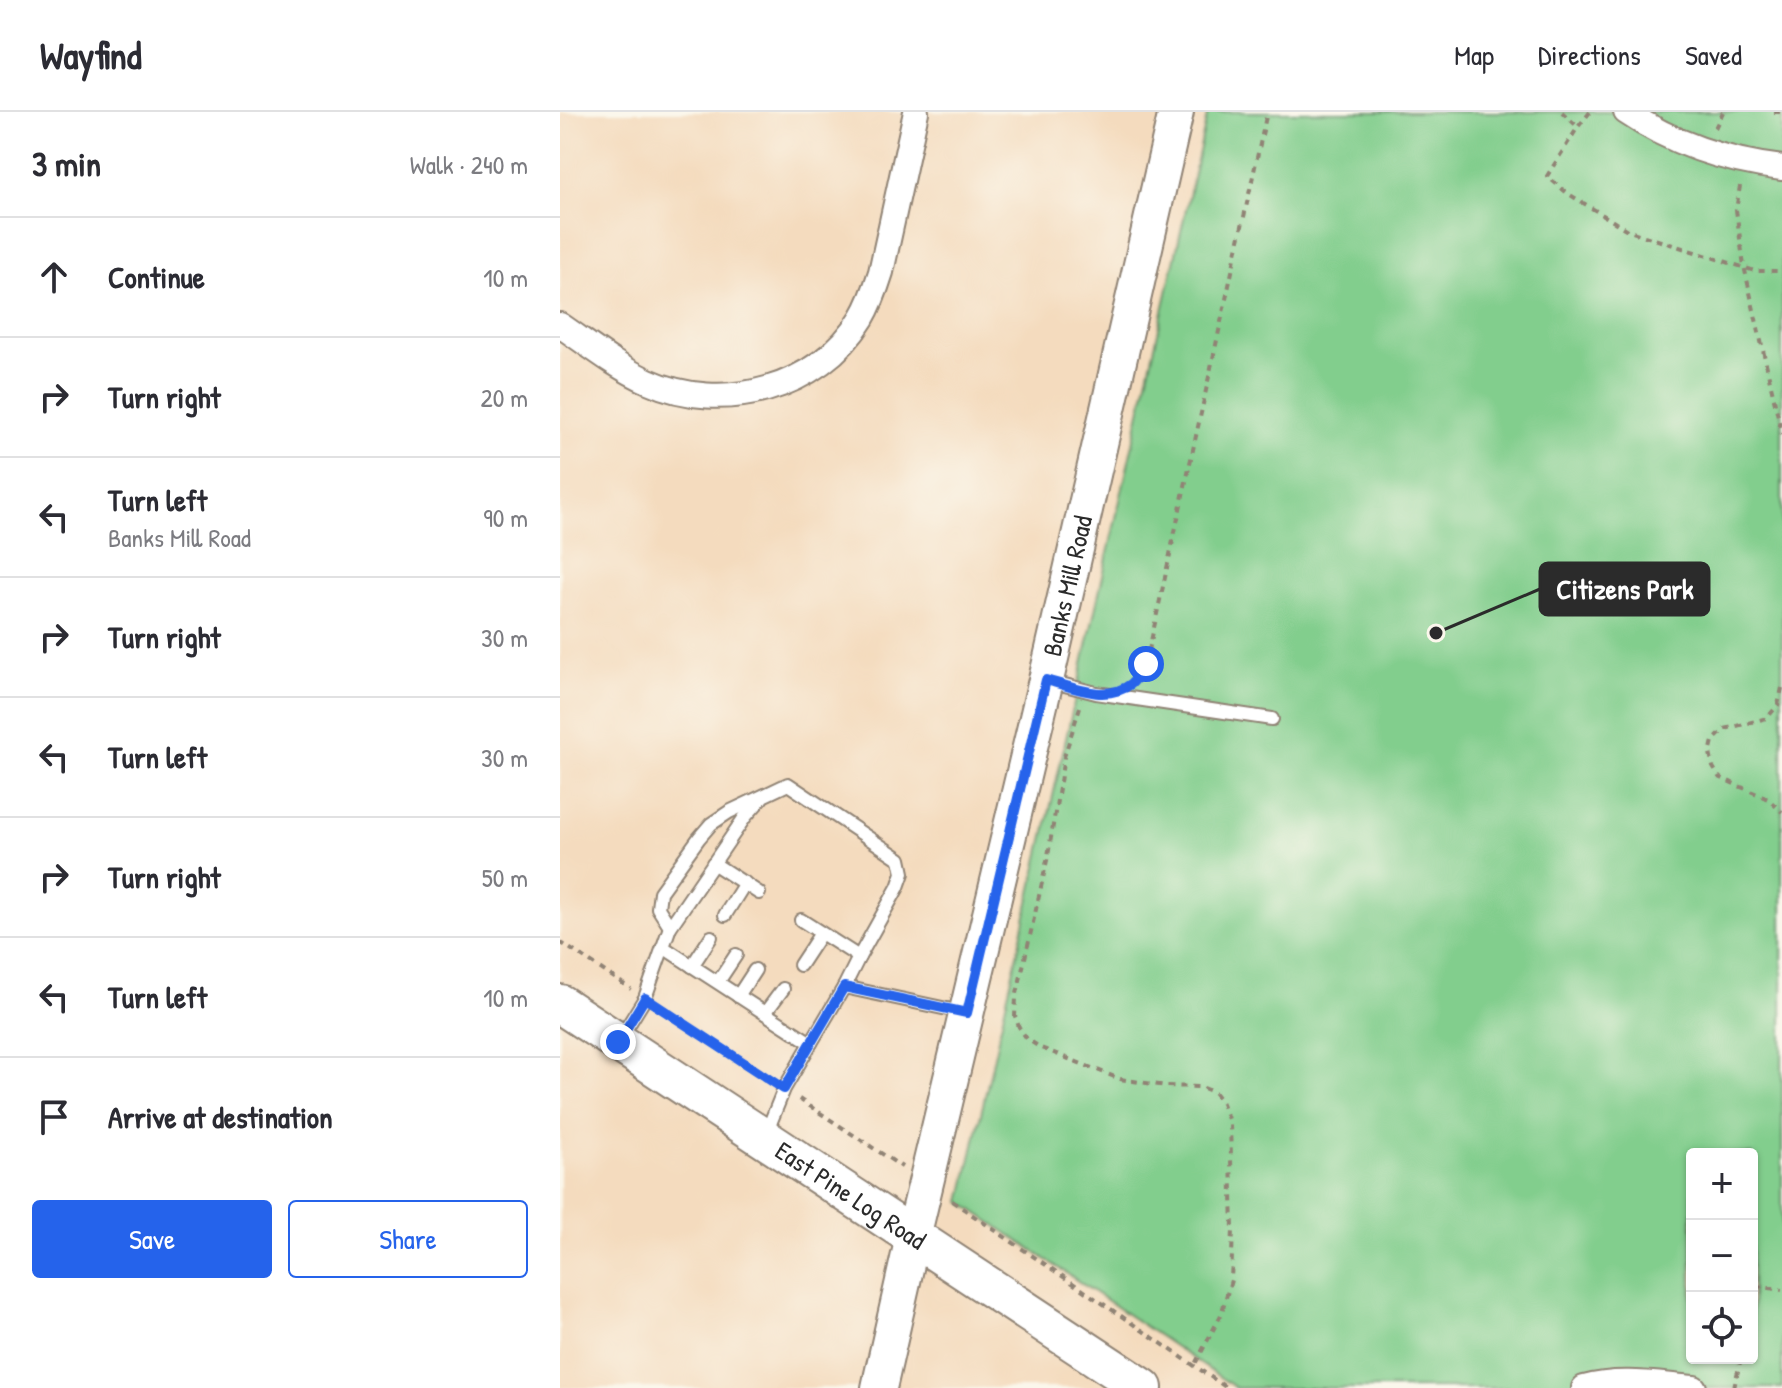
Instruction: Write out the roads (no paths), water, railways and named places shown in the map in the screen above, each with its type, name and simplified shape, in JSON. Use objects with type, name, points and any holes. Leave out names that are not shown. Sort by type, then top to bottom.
[{"type":"main road","name":"East Pine Log Road","points":[[560,1004],[1143,1388]]},
{"type":"street","points":[[560,325],[628,371],[649,381],[694,394],[740,395],[778,386],[808,372],[850,336],[872,298],[881,272],[916,112]]},
{"type":"street","name":"Banks Mill Road","points":[[879,1388],[1176,112]]},
{"type":"street","points":[[1626,112],[1674,140],[1726,158],[1782,168]]},
{"type":"street","points":[[1584,1388],[1606,1383],[1694,1388]]},
{"type":"lane","points":[[1046,680],[1096,693],[1272,719]]},
{"type":"lane","points":[[670,927],[658,908],[660,892],[711,824],[788,784],[900,859],[903,873],[898,887],[784,1089],[764,1139]]},
{"type":"lane","points":[[618,1042],[645,998],[670,927],[745,817],[765,794]]},
{"type":"lane","points":[[713,863],[759,893]]},
{"type":"lane","points":[[725,915],[745,883]]},
{"type":"lane","points":[[801,920],[859,957]]},
{"type":"lane","points":[[800,965],[821,933]]},
{"type":"lane","points":[[692,966],[711,937]]},
{"type":"lane","points":[[663,947],[811,1043]]},
{"type":"lane","points":[[718,982],[736,955]]},
{"type":"lane","points":[[738,996],[755,970]]},
{"type":"lane","points":[[844,987],[967,1013]]},
{"type":"lane","points":[[765,1013],[783,989]]},
{"type":"place","name":"Citizens Park","points":[[1436,633]]}]
